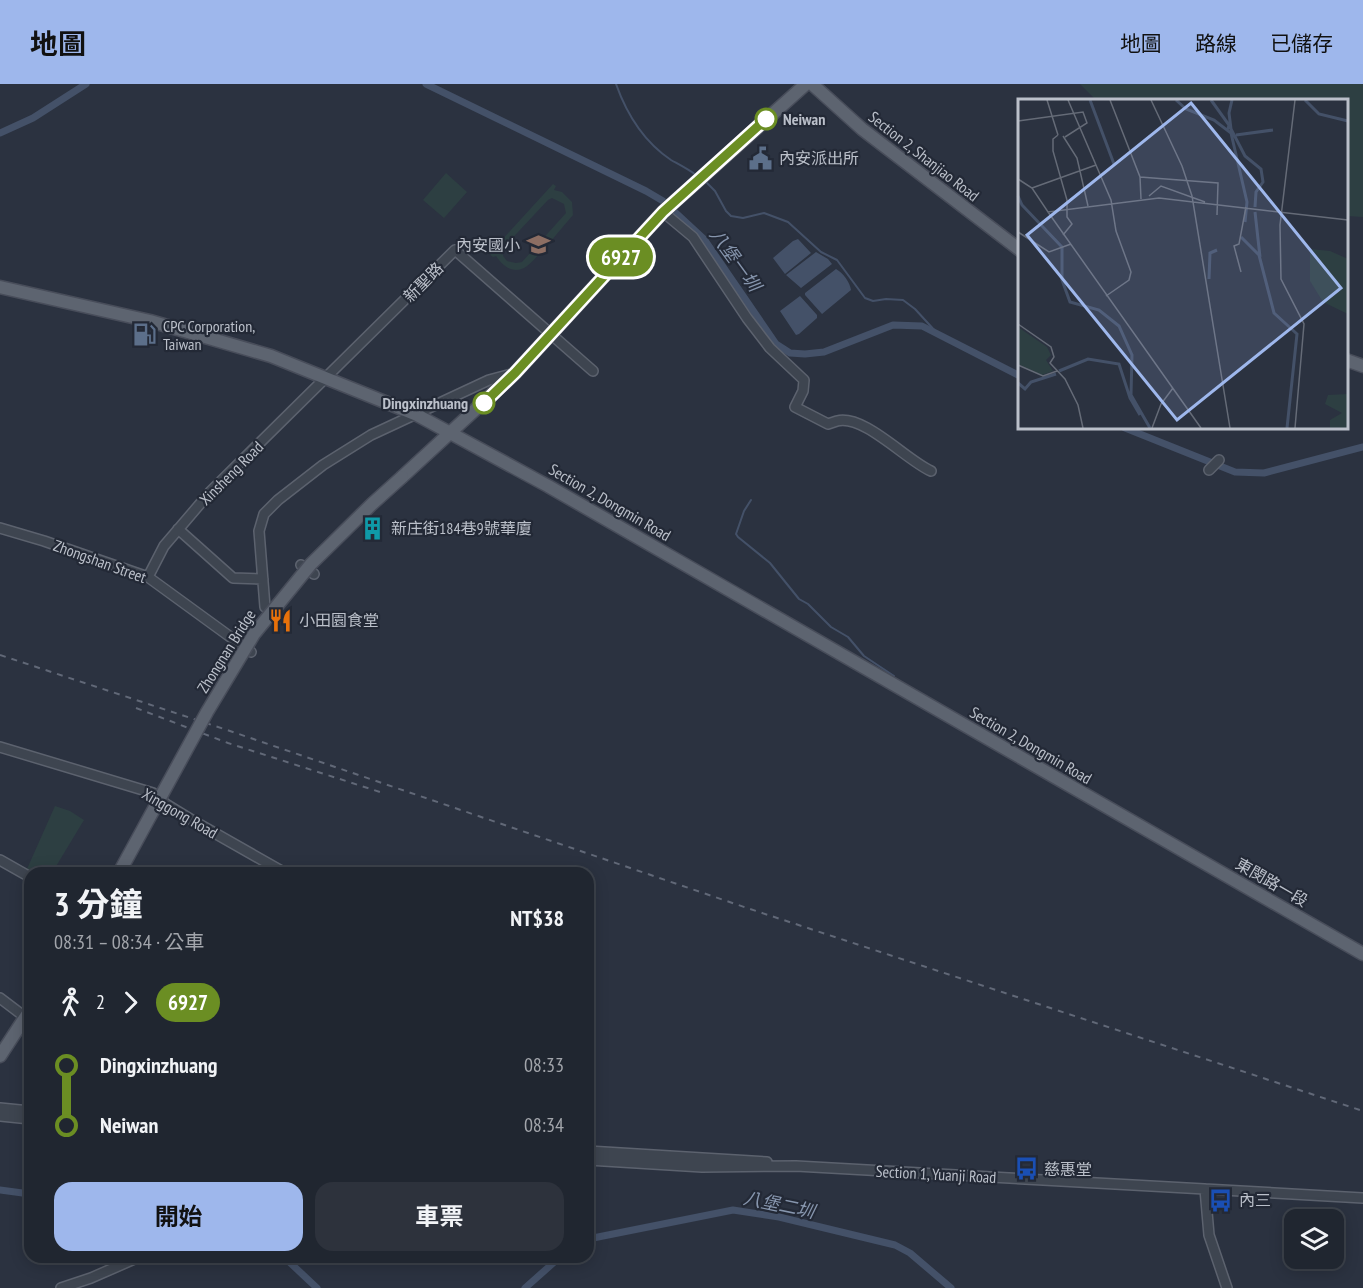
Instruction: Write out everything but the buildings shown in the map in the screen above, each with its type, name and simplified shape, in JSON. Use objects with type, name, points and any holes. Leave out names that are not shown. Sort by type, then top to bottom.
[{"type":"main road","name":"Zhongnan Bridge","points":[[122,867],[207,712],[255,634],[310,564],[515,373],[663,212],[806,84]]},
{"type":"main road","name":"Section 2, Shanjiao Road","points":[[812,84],[862,129],[1018,248]]},
{"type":"main road","name":"Section 2, Dongmin Road","points":[[0,287],[150,321],[251,350],[417,415],[1164,840]]},
{"type":"main road","points":[[1348,360],[1363,366]]},
{"type":"main road","name":"東閔路一段","points":[[1164,840],[1363,954]]},
{"type":"main road","points":[[0,1056],[24,1022]]},
{"type":"street","points":[[663,212],[693,237],[770,348],[804,380],[803,391],[795,407],[828,424],[837,421],[860,424],[919,466],[931,471]]},
{"type":"street","name":"新聖路","points":[[325,378],[455,250],[550,334]]},
{"type":"street","points":[[550,334],[593,371]]},
{"type":"street","points":[[265,607],[258,531],[264,514],[296,485],[345,450],[371,435],[489,380],[515,373]]},
{"type":"street","name":"Xinsheng Road","points":[[148,577],[164,546],[211,490],[325,378]]},
{"type":"street","points":[[1209,470],[1219,460]]},
{"type":"street","name":"Zhongshan Street","points":[[0,528],[148,577],[251,652]]},
{"type":"street","points":[[178,529],[233,578],[263,579]]},
{"type":"street","points":[[301,565],[314,574]]},
{"type":"street","name":"Xinggong Road","points":[[0,747],[147,791],[197,823],[274,867]]},
{"type":"street","points":[[0,860],[24,874]]},
{"type":"street","points":[[0,998],[24,1012]]},
{"type":"street","points":[[0,1108],[24,1110]]},
{"type":"street","points":[[0,1116],[24,1118]]},
{"type":"street","name":"Section 1, Yuanji Road","points":[[594,1151],[753,1160],[796,1166]]},
{"type":"street","name":"Section 1, Yuanji Road","points":[[594,1160],[702,1167],[796,1166],[1363,1198]]},
{"type":"street","points":[[1205,1189],[1209,1235],[1227,1288]]},
{"type":"street","points":[[60,1288],[126,1263]]},
{"type":"shaded area","points":[[1080,84],[1363,84],[1363,217],[1348,216],[1348,99],[1095,99]]},
{"type":"shaded area","points":[[446,173],[467,192],[444,218],[423,200]]},
{"type":"shaded area","points":[[553,184],[556,186],[554,190],[562,192],[572,202],[573,215],[524,268],[511,269],[496,256],[489,254]],"holes":[[[552,198],[564,204],[566,213],[522,262],[507,261],[503,256],[503,248],[548,200]]]},
{"type":"shaded area","points":[[55,806],[70,811],[84,820],[56,867],[28,867]]},
{"type":"water","points":[[798,239],[811,253],[785,274],[773,258]]},
{"type":"water","points":[[816,252],[832,264],[801,288],[786,275]]},
{"type":"water","points":[[836,269],[846,278],[851,290],[822,314],[805,293]]},
{"type":"water","points":[[800,296],[817,315],[817,318],[796,335],[780,311]]},
{"type":"waterway","name":"八堡一圳","points":[[0,133],[33,118],[86,84]]},
{"type":"waterway","name":"八堡一圳","points":[[426,84],[663,201],[704,239],[776,344],[790,353],[824,352],[893,325],[922,326],[1018,375]]},
{"type":"waterway","points":[[616,84],[631,117],[645,136],[661,153],[696,175]]},
{"type":"waterway","points":[[706,182],[715,191],[731,216],[743,218],[764,213],[788,222],[821,252],[837,260],[865,298],[873,301],[903,300],[915,309],[937,333]]},
{"type":"waterway","name":"八堡一圳","points":[[1128,429],[1235,472],[1264,473],[1363,447]]},
{"type":"waterway","points":[[751,500],[744,511],[736,534],[738,537],[770,563],[799,599],[808,604],[831,627],[848,637],[864,656],[894,676]]},
{"type":"waterway","name":"八堡二圳","points":[[0,1190],[24,1193]]},
{"type":"waterway","name":"八堡二圳","points":[[594,1238],[733,1210],[779,1217],[895,1245],[910,1253],[951,1288]]},
{"type":"waterway","name":"八堡二圳","points":[[290,1263],[317,1288]]},
{"type":"waterway","name":"八堡二圳","points":[[525,1288],[553,1263]]},
{"type":"railway","points":[[0,655],[750,909],[1363,1111]]},
{"type":"railway","points":[[136,708],[228,743],[380,792]]},
{"type":"bus line","name":"6927","points":[[484,403],[515,373],[663,212],[766,119]]},
{"type":"place","name":"Neiwan","points":[[766,119]]},
{"type":"place","name":"內安派出所","points":[[761,158]]},
{"type":"place","name":"內安國小","points":[[538,245]]},
{"type":"place","name":"CPC Corporation, Taiwan","points":[[145,335]]},
{"type":"place","name":"Dingxinzhuang","points":[[484,403]]},
{"type":"place","name":"新庄街184巷9號華廈","points":[[373,528]]},
{"type":"place","name":"小田園食堂","points":[[281,620]]},
{"type":"place","name":"慈惠堂","points":[[1026,1169]]},
{"type":"place","name":"內三","points":[[1221,1200]]}]
